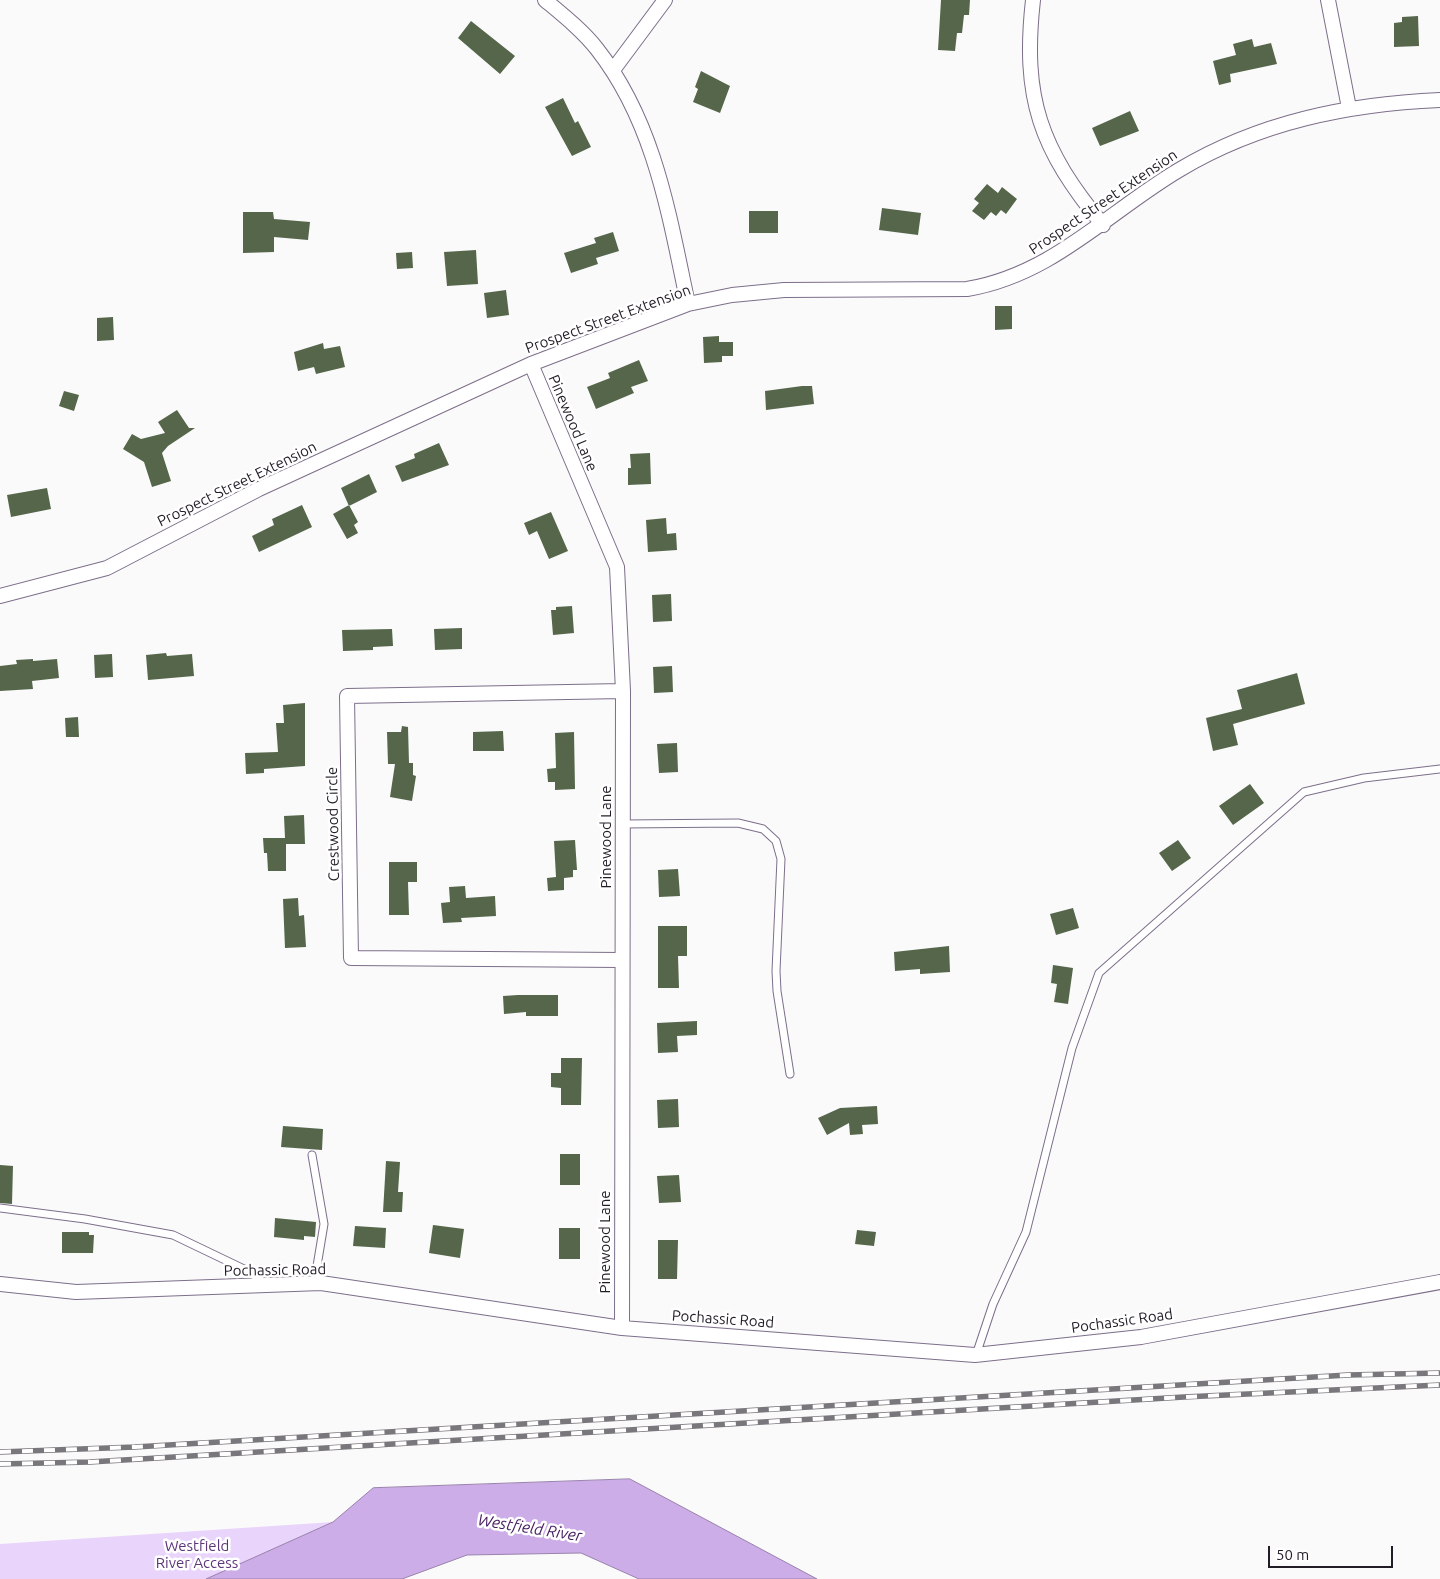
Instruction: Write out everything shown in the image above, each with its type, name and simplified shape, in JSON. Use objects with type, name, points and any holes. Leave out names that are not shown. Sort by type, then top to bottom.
[{"type":"street","points":[[545,0],[596,47],[628,94],[651,150],[667,207],[688,304]]},
{"type":"street","points":[[613,70],[665,0]]},
{"type":"street","points":[[1033,0],[1029,66],[1037,112],[1055,159],[1082,200],[1103,225]]},
{"type":"street","points":[[1328,0],[1350,108]]},
{"type":"street","name":"Prospect Street Extension","points":[[0,596],[107,568],[260,489],[531,364],[688,304],[759,291],[967,289],[988,286],[1033,269],[1103,225],[1178,171],[1208,153],[1243,138],[1278,125],[1350,108],[1440,100]]},
{"type":"street","name":"Pinewood Lane","points":[[531,364],[617,567],[623,691],[621,960],[622,1328]]},
{"type":"street","name":"Crestwood Circle","points":[[621,960],[351,958],[347,696],[623,691]]},
{"type":"street","name":"Pochassic Road","points":[[0,1284],[76,1292],[314,1284],[622,1328],[975,1355],[1141,1337],[1440,1282]]},
{"type":"lane","points":[[975,1355],[993,1304],[1026,1232],[1072,1048],[1099,973],[1304,792],[1364,778],[1440,769]]},
{"type":"lane","points":[[622,824],[738,823],[763,829],[776,841],[781,859],[776,971],[777,991],[790,1074]]},
{"type":"lane","points":[[312,1155],[319,1206],[324,1214],[314,1284]]},
{"type":"lane","points":[[0,1208],[85,1219],[173,1235],[246,1270],[268,1285]]},
{"type":"green space","name":"Westfield River Access","points":[[333,1522],[206,1579],[0,1579],[0,1544]]},
{"type":"water","name":"Westfield River","points":[[630,1479],[817,1579],[639,1579],[581,1553],[467,1555],[402,1579],[206,1579],[333,1522],[373,1488]]},
{"type":"building","points":[[941,0],[970,0],[969,15],[964,15],[962,33],[957,33],[955,51],[938,50]]},
{"type":"building","points":[[1418,16],[1419,46],[1394,47],[1394,23],[1402,22],[1402,17]]},
{"type":"building","points":[[471,21],[515,56],[500,74],[458,38]]},
{"type":"building","points":[[1252,39],[1254,47],[1271,43],[1277,64],[1230,74],[1231,82],[1219,85],[1213,61],[1236,55],[1233,44]]},
{"type":"building","points":[[701,71],[730,86],[720,113],[693,102],[698,89],[695,87]]},
{"type":"building","points":[[563,98],[575,123],[578,121],[591,147],[572,156],[545,107]]},
{"type":"building","points":[[1130,111],[1139,131],[1100,146],[1092,128]]},
{"type":"building","points":[[987,184],[998,193],[1002,187],[1017,199],[1006,214],[1001,210],[996,216],[991,212],[984,220],[972,211],[979,203],[974,199]]},
{"type":"building","points":[[882,208],[921,213],[918,235],[879,230]]},
{"type":"building","points":[[749,211],[778,211],[778,233],[749,233]]},
{"type":"building","points":[[243,212],[273,212],[274,219],[310,222],[308,240],[274,237],[274,252],[243,253]]},
{"type":"building","points":[[613,232],[619,251],[596,258],[598,264],[571,273],[564,253],[596,243],[594,238]]},
{"type":"building","points":[[476,250],[478,284],[447,286],[444,252]]},
{"type":"building","points":[[412,252],[413,268],[397,269],[396,253]]},
{"type":"building","points":[[506,290],[509,315],[487,318],[484,293]]},
{"type":"building","points":[[995,306],[1012,306],[1012,329],[995,330]]},
{"type":"building","points":[[113,317],[114,340],[97,341],[97,318]]},
{"type":"building","points":[[719,336],[719,342],[733,342],[733,356],[722,356],[722,362],[704,363],[703,337]]},
{"type":"building","points":[[323,343],[324,349],[340,346],[345,367],[316,374],[314,367],[298,371],[294,352]]},
{"type":"building","points":[[639,360],[648,381],[631,387],[634,393],[596,409],[587,387],[610,378],[608,373]]},
{"type":"building","points":[[812,386],[814,404],[766,410],[765,391]]},
{"type":"building","points":[[64,391],[79,395],[74,411],[59,406]]},
{"type":"building","points":[[177,410],[189,428],[195,428],[168,446],[162,453],[171,481],[152,487],[144,462],[123,449],[132,434],[141,439],[165,433],[158,422]]},
{"type":"building","points":[[439,443],[449,465],[402,482],[395,466],[415,458],[414,454]]},
{"type":"building","points":[[650,453],[651,484],[628,485],[628,468],[631,468],[630,454]]},
{"type":"building","points":[[369,474],[377,492],[349,506],[341,488]]},
{"type":"building","points":[[47,488],[51,509],[11,517],[7,495]]},
{"type":"building","points":[[302,505],[312,527],[259,552],[252,536],[274,525],[272,519]]},
{"type":"building","points":[[349,505],[358,522],[354,525],[358,533],[347,539],[333,514]]},
{"type":"building","points":[[551,512],[568,551],[549,559],[537,531],[529,535],[524,523]]},
{"type":"building","points":[[666,518],[667,534],[676,533],[677,550],[648,552],[646,520]]},
{"type":"building","points":[[671,594],[672,621],[653,622],[652,595]]},
{"type":"building","points":[[572,606],[574,633],[553,635],[551,610],[556,610],[556,607]]},
{"type":"building","points":[[462,628],[462,649],[435,650],[434,629]]},
{"type":"building","points":[[392,629],[393,646],[373,647],[373,650],[343,651],[342,630]]},
{"type":"building","points":[[166,653],[167,656],[192,654],[194,676],[148,680],[146,655]]},
{"type":"building","points":[[112,654],[113,677],[95,678],[94,655]]},
{"type":"building","points":[[33,659],[33,661],[57,659],[59,678],[32,681],[33,689],[0,691],[0,666],[17,664],[16,660]]},
{"type":"building","points":[[672,666],[673,692],[654,693],[653,667]]},
{"type":"building","points":[[1297,673],[1305,704],[1233,724],[1238,745],[1213,751],[1206,718],[1242,709],[1237,690]]},
{"type":"building","points":[[305,703],[305,766],[264,769],[264,773],[246,774],[245,753],[278,752],[276,723],[284,723],[283,705]]},
{"type":"building","points":[[78,717],[79,737],[66,737],[65,718]]},
{"type":"building","points":[[402,726],[408,727],[409,763],[413,763],[413,775],[416,776],[412,801],[390,797],[395,764],[388,764],[387,732],[401,732]]},
{"type":"building","points":[[503,731],[504,751],[473,751],[473,732]]},
{"type":"building","points":[[574,732],[575,789],[555,790],[555,782],[548,782],[547,769],[556,768],[555,733]]},
{"type":"building","points":[[677,743],[678,772],[659,773],[657,744]]},
{"type":"building","points":[[1250,784],[1264,803],[1233,825],[1219,806]]},
{"type":"building","points":[[304,815],[305,844],[286,844],[286,871],[268,871],[267,853],[264,853],[263,838],[285,838],[284,816]]},
{"type":"building","points":[[575,840],[577,870],[573,870],[573,877],[564,878],[564,890],[548,891],[547,878],[556,877],[554,841]]},
{"type":"building","points":[[1178,840],[1191,858],[1172,871],[1159,853]]},
{"type":"building","points":[[389,862],[417,862],[417,882],[408,882],[409,915],[389,915]]},
{"type":"building","points":[[678,869],[680,896],[659,897],[658,870]]},
{"type":"building","points":[[465,886],[466,898],[495,896],[496,916],[461,918],[462,922],[443,923],[441,903],[450,902],[449,887]]},
{"type":"building","points":[[298,898],[299,916],[304,915],[306,947],[285,948],[283,899]]},
{"type":"building","points":[[1073,908],[1079,928],[1056,935],[1050,914]]},
{"type":"building","points":[[658,926],[687,926],[687,956],[678,956],[679,988],[658,988]]},
{"type":"building","points":[[949,946],[950,972],[920,974],[920,969],[895,971],[894,952]]},
{"type":"building","points":[[1053,965],[1073,968],[1068,1004],[1054,1002],[1057,984],[1051,983]]},
{"type":"building","points":[[558,995],[558,1016],[526,1016],[526,1012],[504,1014],[503,996]]},
{"type":"building","points":[[697,1021],[697,1035],[677,1036],[678,1052],[658,1053],[657,1023]]},
{"type":"building","points":[[561,1058],[582,1058],[581,1105],[561,1105],[561,1088],[551,1087],[551,1073],[561,1073]]},
{"type":"building","points":[[678,1099],[679,1127],[658,1128],[657,1100]]},
{"type":"building","points":[[877,1106],[878,1124],[862,1125],[863,1134],[850,1135],[849,1123],[827,1135],[818,1118],[840,1108]]},
{"type":"building","points":[[283,1126],[323,1129],[322,1150],[281,1147]]},
{"type":"building","points":[[560,1154],[580,1154],[580,1185],[560,1185]]},
{"type":"building","points":[[386,1161],[400,1162],[398,1192],[403,1192],[402,1212],[383,1212]]},
{"type":"building","points":[[0,1165],[13,1166],[12,1204],[0,1203]]},
{"type":"building","points":[[679,1175],[681,1202],[659,1203],[657,1176]]},
{"type":"building","points":[[275,1218],[316,1222],[315,1237],[304,1236],[304,1240],[274,1237]]},
{"type":"building","points":[[433,1225],[464,1229],[460,1258],[429,1253]]},
{"type":"building","points":[[355,1226],[386,1228],[385,1248],[353,1246]]},
{"type":"building","points":[[559,1228],[580,1228],[580,1259],[559,1259]]},
{"type":"building","points":[[857,1230],[876,1232],[874,1246],[855,1244]]},
{"type":"building","points":[[62,1232],[89,1232],[89,1235],[94,1235],[93,1253],[62,1253]]},
{"type":"building","points":[[658,1240],[678,1240],[677,1279],[658,1279]]},
{"type":"railway","points":[[0,1452],[135,1447],[1348,1375],[1440,1373]]},
{"type":"railway","points":[[0,1464],[90,1462],[1184,1397],[1440,1385]]}]
